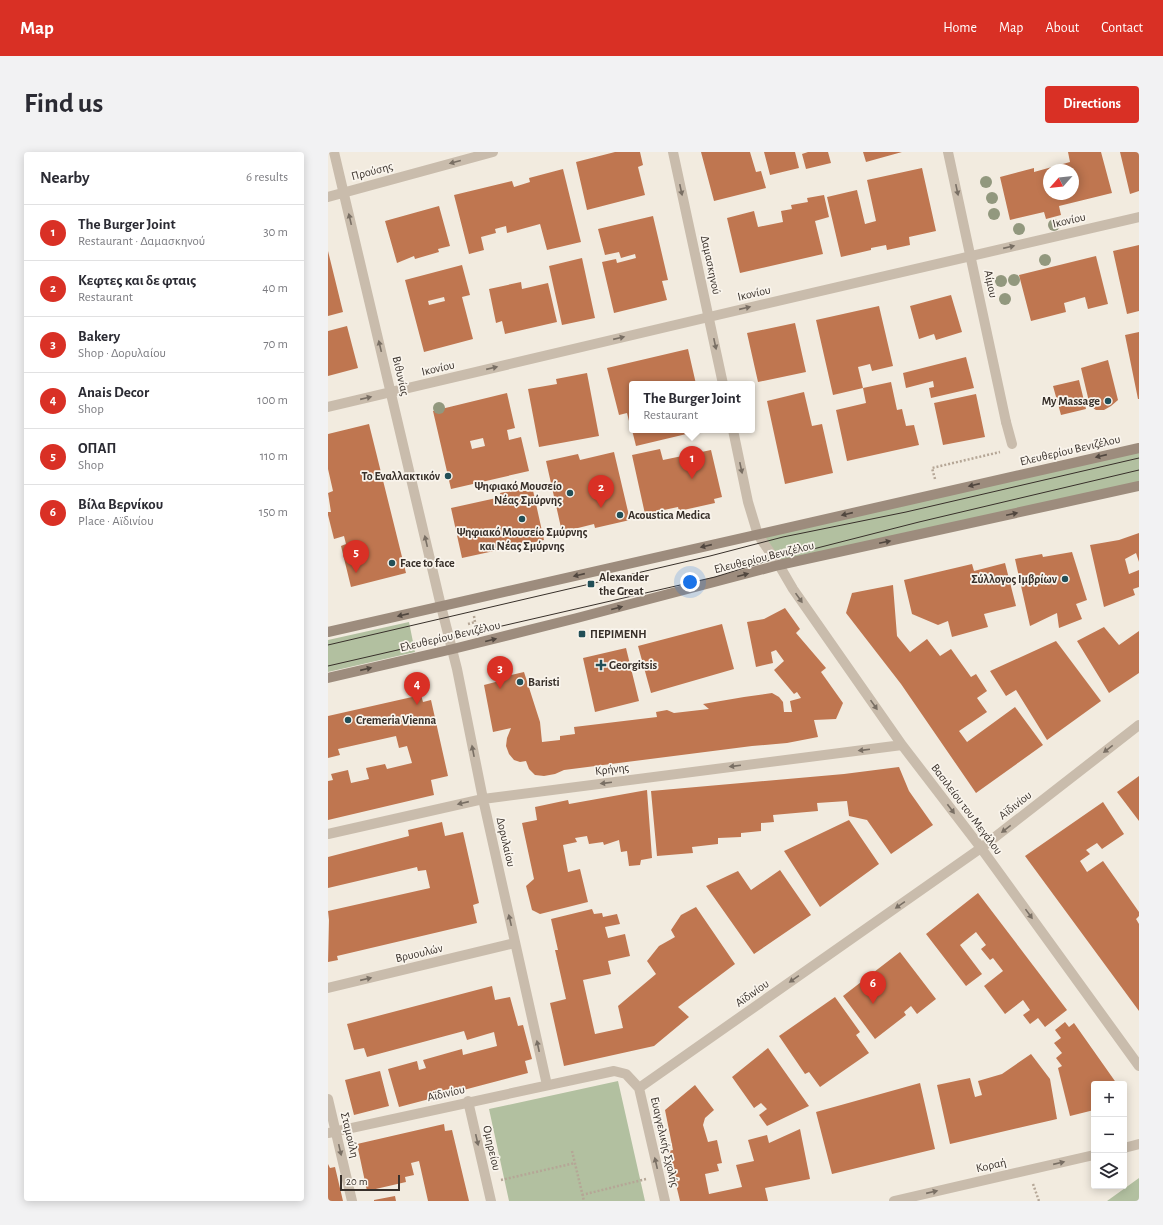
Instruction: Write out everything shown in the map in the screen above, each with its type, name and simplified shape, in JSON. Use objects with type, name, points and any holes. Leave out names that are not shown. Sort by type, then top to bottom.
[{"type":"main road","name":"Ελευθερίου Βενιζέλου","points":[[328,632],[1139,448]]},
{"type":"main road","name":"Ελευθερίου Βενιζέλου","points":[[328,678],[585,616],[778,565],[1139,486]]},
{"type":"street","name":"Βιθυνίας","points":[[334,152],[441,606]]},
{"type":"street","name":"Προύσης","points":[[328,197],[493,152]]},
{"type":"street","name":"Δαμασκηνού","points":[[672,152],[722,381]]},
{"type":"street","name":"Αίμου","points":[[948,152],[1012,444]]},
{"type":"street","name":"Ικονίου","points":[[328,407],[1139,217]]},
{"type":"street","points":[[734,433],[748,502],[758,535],[778,565]]},
{"type":"street","name":"Βασιλείου του Μεγάλου","points":[[778,565],[793,589],[902,745],[981,848],[1139,1066]]},
{"type":"street","name":"Δορυλαίου","points":[[441,606],[453,649],[482,799],[547,1084]]},
{"type":"street","name":"Αϊδινίου","points":[[332,1132],[547,1084],[614,1071],[626,1074],[639,1088],[981,848],[1139,725]]},
{"type":"street","name":"Κρήνης","points":[[328,834],[482,799],[902,745]]},
{"type":"street","name":"Βρυουλών","points":[[328,988],[515,944]]},
{"type":"street","name":"Ευαγγελικής Σχολής","points":[[639,1088],[665,1201]]},
{"type":"street","name":"Σταμούλη","points":[[328,1099],[332,1132],[352,1201]]},
{"type":"street","name":"Ομηρείου","points":[[468,1102],[491,1201]]},
{"type":"street","points":[[1127,1147],[1139,1144]]},
{"type":"street","name":"Κοραή","points":[[894,1201],[1091,1156]]},
{"type":"path","points":[[939,493],[932,468],[1014,449],[1012,444]]},
{"type":"path","points":[[474,616],[476,628]]},
{"type":"path","points":[[468,624],[475,622]]},
{"type":"path","points":[[572,1151],[584,1201]]},
{"type":"path","points":[[487,1183],[575,1163]]},
{"type":"path","points":[[582,1195],[660,1176]]},
{"type":"green space","points":[[1139,451],[1139,482],[782,561],[763,537]]},
{"type":"green space","points":[[409,622],[415,652],[328,672],[328,640]]},
{"type":"green space","points":[[618,1081],[645,1201],[509,1201],[489,1109]]},
{"type":"green space","points":[[1139,1178],[1139,1201],[1107,1201],[1124,1189],[1127,1189],[1127,1187]]},
{"type":"building","points":[[615,152],[640,152],[643,165],[638,167],[645,195],[587,210],[576,162]]},
{"type":"building","points":[[701,152],[750,152],[756,172],[761,171],[766,188],[714,201]]},
{"type":"building","points":[[764,152],[795,152],[799,168],[770,175]]},
{"type":"building","points":[[808,152],[828,152],[831,163],[806,169],[802,154]]},
{"type":"building","points":[[863,152],[902,152],[866,162]]},
{"type":"building","points":[[1068,152],[1101,152],[1112,193],[1059,206],[1061,215],[1046,219],[1044,212],[1010,220],[1000,177],[1034,168],[1034,172],[1043,170],[1043,200],[1079,200],[1079,164],[1063,164],[1070,162]]},
{"type":"building","points":[[1120,152],[1139,152],[1139,191],[1130,194]]},
{"type":"building","points":[[922,168],[936,231],[909,237],[910,245],[887,250],[886,245],[841,257],[827,197],[857,190],[865,224],[876,221],[867,180]]},
{"type":"building","points":[[563,169],[581,242],[547,250],[540,224],[507,233],[506,226],[495,229],[496,233],[481,237],[484,250],[469,254],[454,195],[512,181],[514,187],[530,182],[529,178]]},
{"type":"building","points":[[824,195],[829,217],[815,221],[823,254],[740,273],[727,218],[754,211],[758,227],[783,222],[781,211],[792,209],[791,205],[808,202],[807,198]]},
{"type":"building","points":[[439,206],[450,246],[438,249],[439,252],[415,259],[414,256],[397,263],[385,221]]},
{"type":"building","points":[[653,216],[668,280],[662,281],[667,300],[614,313],[602,262],[616,259],[617,263],[636,258],[635,254],[621,258],[619,252],[605,255],[598,229]]},
{"type":"building","points":[[1139,245],[1139,311],[1127,314],[1113,251]]},
{"type":"building","points":[[328,251],[343,312],[328,316]]},
{"type":"building","points":[[1096,256],[1108,304],[1088,309],[1085,297],[1064,303],[1066,312],[1031,321],[1019,275]]},
{"type":"building","points":[[582,258],[595,318],[562,325],[549,266]]},
{"type":"building","points":[[462,265],[470,295],[462,297],[473,339],[424,352],[405,280]],"holes":[[[444,297],[445,301],[429,305],[428,301]]]},
{"type":"building","points":[[521,282],[522,289],[548,283],[557,322],[505,334],[502,321],[496,323],[489,289]]},
{"type":"building","points":[[951,295],[962,332],[936,340],[934,334],[919,339],[910,306]]},
{"type":"building","points":[[879,306],[893,366],[872,371],[870,364],[858,367],[863,388],[833,395],[816,320]]},
{"type":"building","points":[[795,323],[806,372],[758,382],[747,333]]},
{"type":"building","points":[[347,326],[358,368],[328,376],[328,331]]},
{"type":"building","points":[[1139,332],[1139,399],[1138,399],[1125,335]]},
{"type":"building","points":[[688,349],[695,381],[629,381],[629,421],[627,413],[619,415],[607,368]]},
{"type":"building","points":[[966,357],[974,388],[931,398],[929,388],[934,387],[933,381],[906,388],[903,373]]},
{"type":"building","points":[[1108,360],[1118,400],[1104,410],[1096,410],[1090,406],[1081,368]]},
{"type":"building","points":[[587,373],[599,436],[539,447],[528,389],[557,384],[556,379]]},
{"type":"building","points":[[1079,380],[1086,409],[1061,415],[1053,386]]},
{"type":"building","points":[[891,382],[897,410],[902,409],[906,426],[914,425],[919,445],[847,461],[836,410],[866,403],[863,388]]},
{"type":"building","points":[[804,392],[812,426],[822,424],[833,473],[785,484],[767,401]]},
{"type":"building","points":[[507,393],[515,428],[507,430],[509,440],[521,437],[529,471],[451,489],[433,411]],"holes":[[[483,438],[485,446],[472,449],[470,441]]]},
{"type":"building","points":[[976,394],[985,437],[943,445],[934,403]]},
{"type":"building","points":[[369,424],[406,573],[351,587],[341,546],[346,544],[344,536],[334,539],[328,515],[328,512],[331,512],[328,493],[333,491],[328,469],[328,434]]},
{"type":"building","points":[[633,433],[691,433],[636,446]]},
{"type":"building","points":[[660,449],[663,460],[711,450],[722,497],[714,499],[715,503],[679,511],[678,507],[645,514],[632,455]]},
{"type":"building","points":[[614,452],[630,520],[595,528],[594,524],[562,532],[546,461],[578,454],[580,460]]},
{"type":"building","points":[[532,486],[544,540],[462,558],[451,508],[501,497],[500,493]]},
{"type":"building","points":[[1139,533],[1139,562],[1136,553],[1125,559],[1129,574],[1139,570],[1139,587],[1133,589],[1135,595],[1104,607],[1090,545],[1119,540]]},
{"type":"building","points":[[1072,552],[1087,600],[1076,604],[1082,619],[1059,628],[1057,613],[1030,626],[1015,559],[1042,554],[1043,557]]},
{"type":"building","points":[[1005,563],[1016,606],[984,614],[988,627],[952,637],[948,621],[938,625],[912,614],[904,580],[972,564],[974,571]]},
{"type":"building","points":[[893,585],[897,636],[910,652],[927,639],[940,656],[951,649],[971,677],[976,674],[987,691],[977,698],[987,712],[959,731],[967,742],[1015,707],[1043,745],[976,793],[901,684],[846,613],[852,593]]},
{"type":"building","points":[[785,608],[800,629],[796,633],[826,668],[821,672],[843,703],[836,719],[814,720],[818,737],[787,743],[752,746],[564,770],[555,774],[544,776],[535,775],[529,769],[526,761],[520,762],[514,760],[509,754],[506,746],[511,728],[493,732],[484,685],[503,680],[503,677],[524,672],[540,722],[542,742],[560,740],[560,736],[575,734],[574,727],[657,717],[656,712],[667,710],[674,713],[709,709],[703,704],[772,693],[779,697],[783,702],[784,712],[792,712],[790,701],[801,698],[797,692],[794,694],[774,670],[784,661],[776,650],[771,652],[773,663],[756,667],[747,622],[764,619]]},
{"type":"building","points":[[722,624],[734,669],[651,693],[638,646]]},
{"type":"building","points":[[1104,627],[1119,645],[1139,631],[1139,673],[1109,693],[1077,641]]},
{"type":"building","points":[[1056,641],[1101,701],[1047,740],[1016,690],[1006,696],[990,671]]},
{"type":"building","points":[[626,648],[639,701],[595,712],[583,658]]},
{"type":"building","points":[[421,695],[423,702],[431,700],[448,776],[431,780],[434,795],[328,820],[328,781],[333,780],[331,774],[348,770],[351,783],[369,779],[366,768],[385,764],[387,769],[412,763],[407,746],[399,748],[396,736],[338,749],[340,755],[328,758],[328,716]]},
{"type":"building","points":[[899,767],[909,791],[933,825],[891,854],[867,820],[849,816],[847,801],[817,803],[818,811],[773,815],[774,822],[761,823],[761,831],[741,833],[741,837],[718,838],[718,844],[692,847],[693,853],[657,856],[651,791],[844,774]]},
{"type":"building","points":[[1139,776],[1139,821],[1117,792]]},
{"type":"building","points":[[647,790],[652,858],[641,860],[640,865],[629,866],[627,851],[621,852],[619,840],[604,845],[603,842],[589,844],[587,836],[575,838],[577,842],[563,845],[568,872],[580,869],[588,902],[540,914],[532,910],[526,886],[534,879],[522,823],[537,820],[535,807],[568,800],[569,804]]},
{"type":"building","points":[[1103,802],[1124,834],[1102,849],[1097,843],[1086,850],[1090,854],[1080,861],[1087,872],[1103,861],[1139,912],[1139,916],[1136,919],[1139,924],[1139,1011],[1025,856]]},
{"type":"building","points":[[849,820],[879,864],[820,907],[784,851]]},
{"type":"building","points":[[442,822],[445,836],[463,832],[479,903],[473,905],[477,923],[337,956],[338,960],[328,962],[328,911],[430,888],[426,870],[418,871],[417,867],[328,888],[328,857],[409,836],[408,830]]},
{"type":"building","points":[[780,870],[811,915],[754,954],[706,886],[738,871],[751,890]]},
{"type":"building","points":[[978,893],[1067,1010],[1045,1027],[1038,1018],[1030,1024],[1023,1015],[1030,1010],[1023,1000],[1005,1014],[984,986],[1003,971],[993,958],[990,960],[981,949],[986,945],[976,932],[960,945],[982,974],[966,986],[926,934]]},
{"type":"building","points":[[696,907],[735,964],[678,1007],[689,1017],[654,1046],[564,1066],[550,1003],[566,999],[555,950],[558,950],[551,919],[592,909],[594,914],[602,913],[603,917],[617,914],[620,924],[605,927],[608,938],[625,934],[630,956],[608,961],[611,974],[583,980],[595,1034],[623,1028],[618,1006],[656,974],[647,961],[659,946],[675,937],[671,930],[681,915]]},
{"type":"building","points":[[900,952],[936,999],[917,1014],[911,1006],[904,1012],[906,1015],[875,1039],[843,996]]},
{"type":"building","points":[[492,986],[495,1000],[510,997],[518,1026],[523,1025],[532,1059],[525,1061],[528,1073],[399,1107],[388,1069],[417,1061],[419,1070],[426,1068],[423,1060],[462,1049],[463,1055],[497,1046],[494,1032],[467,1040],[464,1031],[367,1057],[364,1048],[354,1050],[347,1024]]},
{"type":"building","points":[[835,997],[860,1032],[856,1035],[869,1053],[820,1087],[809,1072],[805,1074],[779,1036]]},
{"type":"building","points":[[1065,1022],[1069,1027],[1074,1023],[1115,1081],[1091,1081],[1091,1111],[1070,1116],[1058,1068],[1062,1066],[1056,1058],[1062,1053],[1054,1043],[1061,1038],[1055,1030]]},
{"type":"building","points":[[768,1048],[809,1106],[767,1126],[759,1115],[767,1109],[761,1103],[754,1108],[732,1077]]},
{"type":"building","points":[[1031,1054],[1050,1079],[1057,1119],[950,1144],[937,1085],[970,1078],[975,1097],[982,1095],[978,1081],[1002,1074]]},
{"type":"building","points":[[380,1071],[389,1106],[354,1115],[345,1080]]},
{"type":"building","points":[[920,1083],[935,1149],[832,1174],[816,1112]]},
{"type":"building","points":[[695,1085],[714,1110],[705,1118],[703,1125],[708,1142],[717,1140],[722,1163],[717,1164],[719,1171],[705,1174],[709,1194],[742,1187],[736,1165],[754,1161],[748,1140],[767,1135],[769,1143],[800,1129],[810,1179],[765,1188],[768,1201],[680,1201],[668,1151],[673,1150],[665,1110]]},
{"type":"building","points":[[444,1124],[445,1131],[452,1130],[469,1201],[428,1201],[419,1161],[411,1163],[414,1175],[405,1177],[406,1182],[367,1191],[357,1144]]},
{"type":"building","points":[[328,1164],[330,1168],[335,1167],[343,1201],[328,1201]]},
{"type":"building","points":[[395,1196],[396,1201],[374,1201],[374,1200]]},
{"type":"tram line","points":[[328,645],[710,556],[783,537],[906,512],[1139,458]]},
{"type":"tram line","points":[[328,666],[715,577],[774,559],[919,522],[1139,470]]},
{"type":"place","name":"My Massage","points":[[1108,401]]},
{"type":"place","name":"Το Εναλλακτικόν","points":[[448,476]]},
{"type":"place","name":"The Burger Joint","points":[[692,479]]},
{"type":"place","name":"Ψηφιακό Μουσείο Νέας Σμύρνης","points":[[570,493]]},
{"type":"place","name":"Κεφτες και δε φταις","points":[[601,508]]},
{"type":"place","name":"Acoustica Medica","points":[[620,515]]},
{"type":"place","name":"Ψηφιακό Μουσείο Σμύρνης και Νέας Σμύρνης","points":[[522,519]]},
{"type":"place","name":"Face to face","points":[[392,563]]},
{"type":"place","name":"ΟΠΑΠ","points":[[356,573]]},
{"type":"place","name":"Σύλλογος Ιμβρίων","points":[[1065,579]]},
{"type":"place","name":"Alexander the Great","points":[[591,584]]},
{"type":"place","name":"ΠΕΡΙΜΕΝΗ","points":[[582,634]]},
{"type":"place","name":"Georgitsis","points":[[601,665]]},
{"type":"place","name":"Baristi","points":[[520,682]]},
{"type":"place","name":"Bakery","points":[[500,689]]},
{"type":"place","name":"Anais Decor","points":[[417,705]]},
{"type":"place","name":"Cremeria Vienna","points":[[348,720]]},
{"type":"place","name":"Βίλα Βερνίκου","points":[[873,1004]]}]
